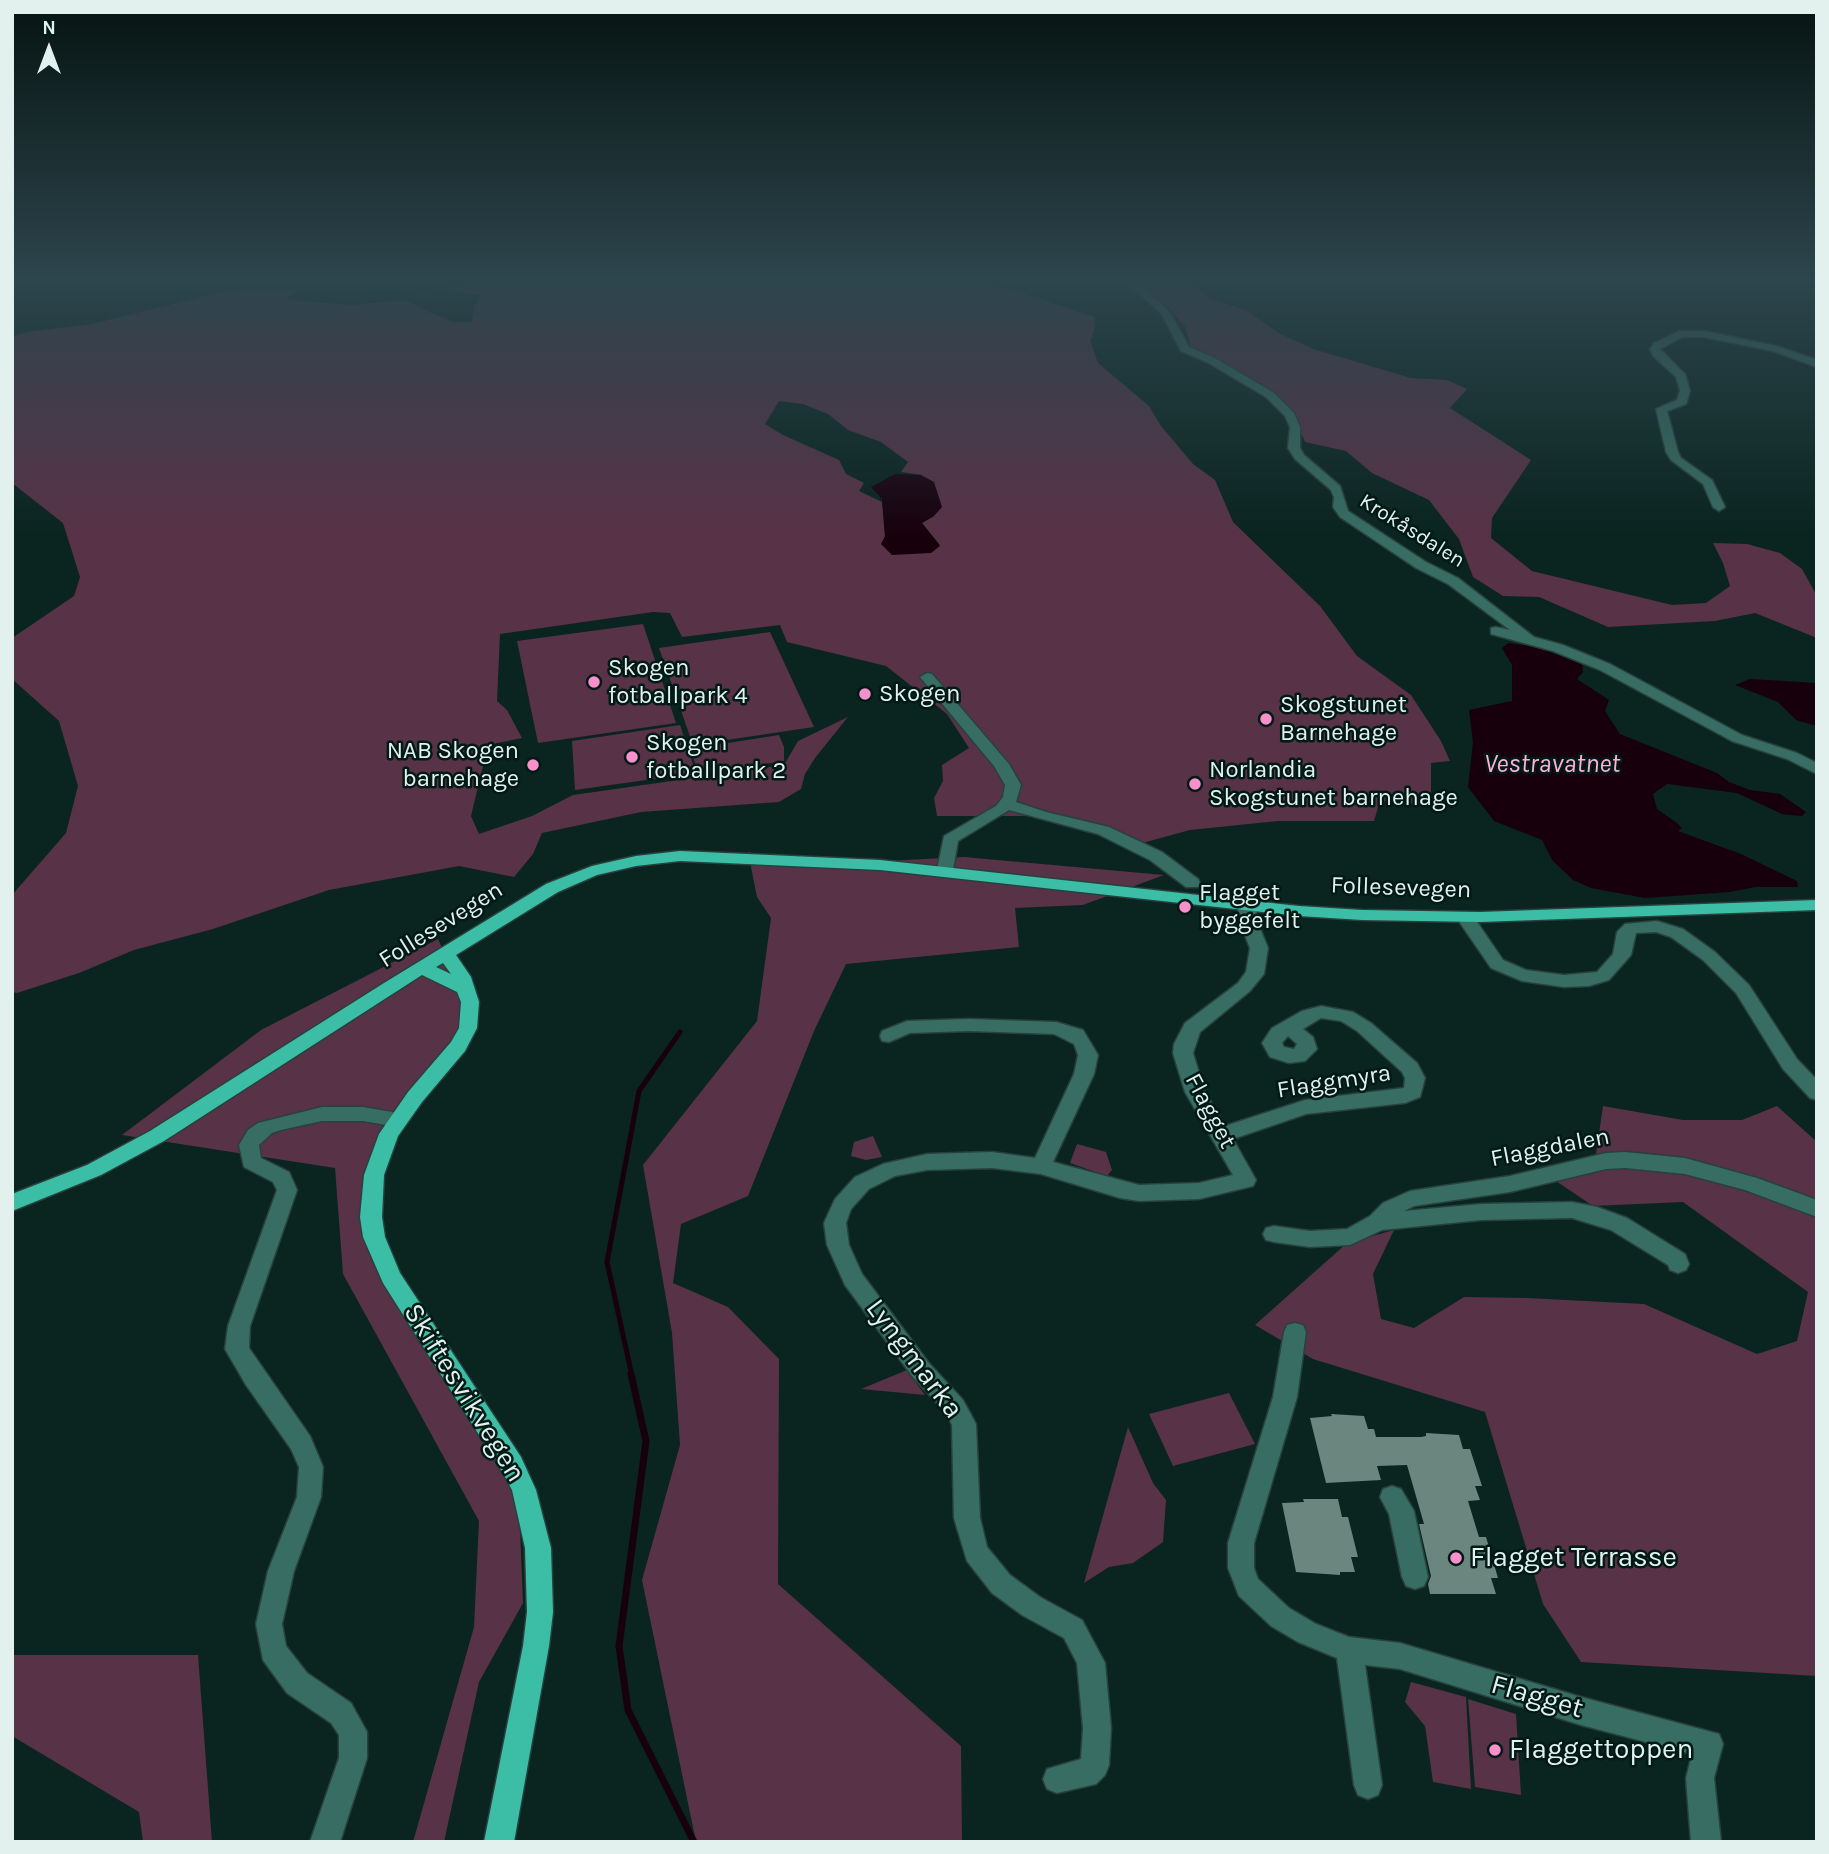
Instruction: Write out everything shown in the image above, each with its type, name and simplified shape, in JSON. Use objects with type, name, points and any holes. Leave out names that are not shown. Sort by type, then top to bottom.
[{"type":"main road","name":"Follesevegen","points":[[12,1203],[94,1170],[134,1149],[552,888],[592,872],[636,861],[680,856],[944,870],[1247,905],[1362,915],[1465,917],[1817,905]]},
{"type":"main road","name":"Skiftesvikvegen","points":[[445,953],[458,969],[470,1002],[468,1028],[458,1046],[398,1120],[380,1154],[374,1174],[371,1206],[374,1237],[391,1277],[512,1465],[524,1490],[538,1548],[540,1612],[537,1646],[499,1842]]},
{"type":"main road","points":[[422,968],[463,987]]},
{"type":"street","name":"Krokåsdalen","points":[[1217,365],[1283,407],[1293,420],[1293,442],[1299,457],[1336,488],[1340,497],[1339,507],[1344,514],[1421,565],[1453,581],[1528,638]]},
{"type":"street","points":[[1668,365],[1681,376],[1685,391],[1682,402],[1661,409],[1672,452],[1677,460],[1708,482],[1719,507]]},
{"type":"street","name":"Krokåsdalen","points":[[1496,631],[1528,638],[1605,667],[1737,738],[1801,759],[1817,769]]},
{"type":"street","points":[[927,677],[1001,764],[1014,790],[1000,810],[950,839],[944,870]]},
{"type":"street","points":[[1006,804],[1041,816],[1103,830],[1156,856],[1192,883]]},
{"type":"street","name":"Flagget","points":[[1246,1180],[1190,1080],[1185,1066],[1184,1044],[1192,1028],[1244,987],[1255,974],[1259,948],[1248,921],[1247,905]]},
{"type":"street","points":[[1465,917],[1497,964],[1537,979],[1589,980],[1603,976],[1622,955],[1626,932],[1631,928],[1657,926],[1677,933],[1709,956],[1743,989],[1790,1064],[1817,1093]]},
{"type":"street","name":"Flaggmyra","points":[[1222,1135],[1305,1107],[1405,1096],[1413,1092],[1415,1078],[1410,1068],[1364,1027],[1346,1016],[1321,1012],[1309,1015],[1291,1028]]},
{"type":"street","points":[[889,1036],[907,1027],[969,1025],[1056,1028],[1076,1035],[1086,1046],[1088,1063],[1041,1166]]},
{"type":"street","points":[[325,1842],[353,1758],[353,1732],[341,1713],[297,1683],[273,1651],[269,1625],[281,1571],[309,1497],[311,1467],[301,1443],[254,1378],[237,1349],[239,1326],[287,1190],[282,1177],[251,1162],[249,1145],[255,1135],[278,1123],[321,1114],[363,1115],[398,1120]]},
{"type":"street","name":"Lyngmarka","points":[[1057,1779],[1086,1774],[1095,1765],[1097,1728],[1091,1663],[1073,1629],[1031,1606],[1002,1584],[976,1553],[967,1518],[964,1424],[955,1407],[920,1369],[853,1279],[838,1245],[835,1223],[842,1205],[862,1183],[890,1169],[955,1160],[992,1160],[1041,1166],[1120,1190],[1139,1193],[1199,1191],[1246,1180]]},
{"type":"street","name":"Flaggdalen","points":[[1274,1234],[1334,1240],[1350,1237],[1378,1222],[1390,1209],[1410,1199],[1510,1184],[1606,1161],[1625,1160],[1685,1166],[1749,1184],[1817,1209]]},
{"type":"street","name":"Flaggdalen","points":[[1378,1222],[1481,1212],[1572,1210],[1597,1215],[1619,1224],[1677,1260],[1678,1264]]},
{"type":"street","name":"Flagget","points":[[1295,1332],[1285,1397],[1241,1543],[1241,1568],[1248,1587],[1280,1617],[1307,1633],[1349,1650],[1400,1656],[1581,1711],[1709,1744],[1700,1778],[1706,1842]]},
{"type":"street","points":[[1392,1497],[1401,1511],[1415,1577]]},
{"type":"street","points":[[1349,1650],[1368,1785]]},
{"type":"shaded area","points":[[12,365],[1100,365],[1149,406],[1161,426],[1193,464],[1215,480],[1233,522],[1320,606],[1357,656],[1411,695],[1441,741],[1450,761],[1431,763],[1431,805],[1380,801],[1374,821],[1278,821],[1190,830],[1135,845],[1099,830],[1033,816],[937,816],[934,798],[943,781],[942,765],[969,748],[947,714],[886,666],[787,642],[780,625],[682,637],[670,613],[653,612],[500,634],[497,701],[507,710],[522,738],[488,745],[471,816],[479,834],[532,816],[573,795],[784,765],[798,741],[848,717],[815,758],[805,774],[801,789],[779,802],[641,812],[542,833],[533,854],[514,877],[459,866],[329,890],[213,929],[134,950],[79,973],[17,993],[12,992],[12,895],[66,833],[78,786],[59,721],[12,679],[12,638],[74,596],[80,577],[63,523],[12,483]],"holes":[[[779,401],[803,404],[828,414],[848,430],[881,442],[908,462],[901,472],[922,475],[934,516],[922,523],[940,545],[885,536],[882,502],[859,491],[864,483],[846,474],[839,460],[765,424]]]},
{"type":"shaded area","points":[[1219,365],[1365,365],[1411,378],[1447,380],[1467,389],[1450,408],[1531,460],[1492,518],[1491,538],[1532,571],[1672,605],[1706,603],[1730,586],[1713,543],[1747,544],[1780,553],[1802,569],[1817,596],[1817,638],[1755,613],[1715,621],[1608,627],[1539,597],[1503,596],[1473,577],[1459,539],[1429,500],[1372,473],[1346,451],[1305,442],[1290,408],[1275,395]]},
{"type":"shaded area","name":"Skogen fotballpark 4","points":[[643,624],[676,723],[538,743],[517,641]]},
{"type":"shaded area","points":[[770,632],[814,727],[693,745],[659,648]]},
{"type":"shaded area","name":"Skogen fotballpark 2","points":[[680,725],[696,773],[575,790],[572,741]]},
{"type":"shaded area","points":[[779,735],[784,747],[784,761],[699,774],[690,749]]},
{"type":"shaded area","points":[[748,852],[809,865],[964,857],[1164,875],[1083,905],[1015,908],[1019,947],[846,964],[814,1031],[748,1196],[681,1224],[673,1283],[728,1307],[779,1359],[778,1584],[961,1746],[962,1842],[696,1842],[642,1580],[680,1445],[672,1333],[643,1165],[757,1021],[771,918],[757,897]]},
{"type":"shaded area","points":[[438,939],[474,1020],[377,1158],[386,1249],[517,1453],[523,1603],[479,1682],[444,1842],[413,1842],[474,1627],[479,1521],[343,1274],[335,1168],[122,1135],[261,1030]]},
{"type":"shaded area","points":[[1603,1106],[1683,1120],[1742,1120],[1777,1106],[1817,1142],[1817,1676],[1581,1662],[1543,1604],[1485,1412],[1313,1359],[1255,1325],[1347,1243],[1394,1230],[1373,1274],[1381,1319],[1414,1328],[1464,1297],[1644,1304],[1757,1354],[1797,1341],[1808,1292],[1683,1202],[1593,1206],[1547,1175],[1594,1168]]},
{"type":"shaded area","points":[[873,1136],[882,1157],[866,1160],[851,1156],[854,1142]]},
{"type":"shaded area","points":[[1077,1144],[1106,1152],[1112,1170],[1107,1176],[1070,1163]]},
{"type":"shaded area","points":[[907,1370],[925,1395],[861,1389]]},
{"type":"shaded area","points":[[1229,1393],[1255,1444],[1173,1466],[1149,1414]]},
{"type":"shaded area","points":[[1128,1427],[1153,1483],[1166,1500],[1163,1542],[1133,1563],[1109,1567],[1084,1583]]},
{"type":"shaded area","points":[[12,1655],[198,1655],[212,1842],[143,1842],[139,1812],[12,1736]]},
{"type":"shaded area","name":"Flaggettoppen","points":[[1411,1682],[1466,1697],[1471,1789],[1433,1782],[1425,1726],[1405,1702]]},
{"type":"shaded area","name":"Flaggettoppen","points":[[1468,1699],[1516,1714],[1521,1795],[1475,1787]]},
{"type":"water","points":[[895,474],[921,475],[934,482],[942,507],[922,523],[940,546],[931,553],[892,555],[881,544],[885,536],[882,499],[871,487]]},
{"type":"water","name":"Vestravatnet","points":[[1508,643],[1545,648],[1582,662],[1583,672],[1577,679],[1609,700],[1605,711],[1620,734],[1717,773],[1729,782],[1750,790],[1780,794],[1806,812],[1802,816],[1782,814],[1737,793],[1667,784],[1653,794],[1657,809],[1682,828],[1678,831],[1741,854],[1797,881],[1798,887],[1755,887],[1730,892],[1645,898],[1591,888],[1573,880],[1552,860],[1542,840],[1494,821],[1468,787],[1473,742],[1469,710],[1512,701],[1512,665],[1502,648]]},
{"type":"water","points":[[1750,679],[1817,683],[1817,726],[1796,720],[1778,702],[1735,685]]},
{"type":"building","points":[[1331,1414],[1364,1416],[1368,1429],[1374,1429],[1376,1437],[1421,1437],[1426,1436],[1426,1433],[1459,1435],[1463,1449],[1470,1449],[1482,1486],[1475,1486],[1480,1500],[1468,1501],[1479,1537],[1486,1537],[1498,1578],[1491,1578],[1496,1594],[1430,1594],[1428,1584],[1431,1576],[1419,1524],[1424,1524],[1407,1465],[1377,1466],[1381,1480],[1326,1483],[1310,1418],[1332,1416]]},
{"type":"building","points":[[1303,1499],[1338,1499],[1342,1517],[1348,1517],[1358,1557],[1351,1557],[1355,1572],[1340,1572],[1340,1575],[1296,1572],[1282,1503],[1304,1502]]},
{"type":"waterway","points":[[632,1376],[607,1262],[639,1091],[680,1032]]},
{"type":"waterway","points":[[631,1374],[646,1441],[619,1646],[628,1710],[694,1842]]},
{"type":"place","name":"Skogen fotballpark 4","points":[[594,682]]},
{"type":"place","name":"Skogen","points":[[865,694]]},
{"type":"place","name":"Skogstunet Barnehage","points":[[1266,719]]},
{"type":"place","name":"Skogen fotballpark 2","points":[[632,757]]},
{"type":"place","name":"NAB Skogen barnehage","points":[[533,765]]},
{"type":"place","name":"Norlandia Skogstunet barnehage","points":[[1195,784]]},
{"type":"place","name":"Flagget byggefelt","points":[[1185,907]]},
{"type":"place","name":"Flagget Terrasse","points":[[1456,1558]]},
{"type":"place","name":"Flaggettoppen","points":[[1495,1750]]}]
